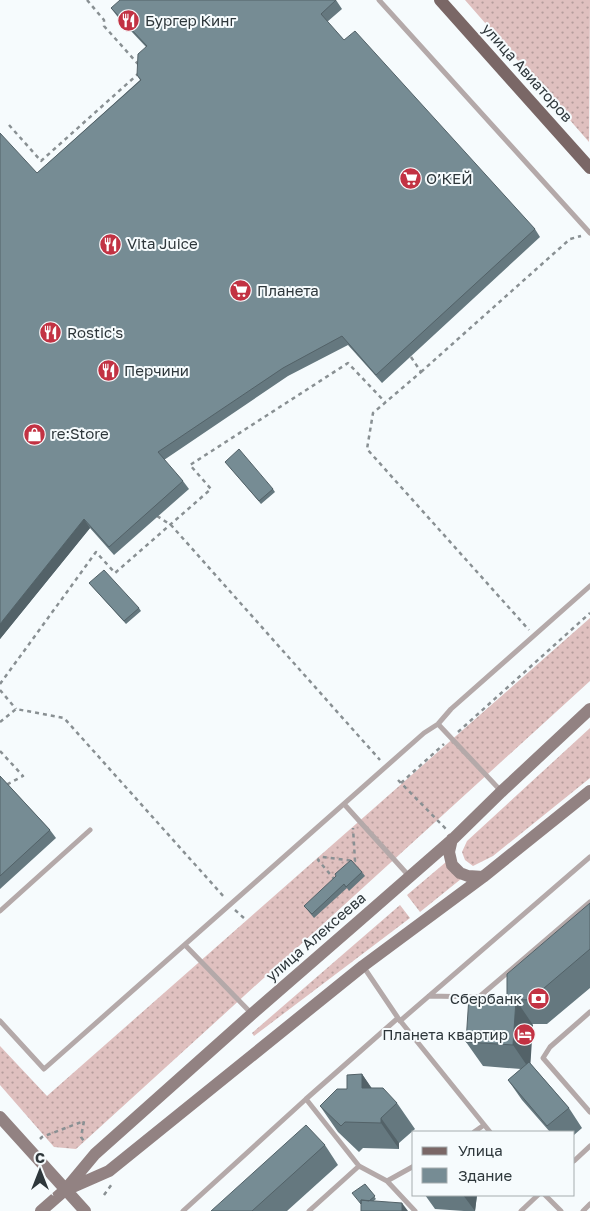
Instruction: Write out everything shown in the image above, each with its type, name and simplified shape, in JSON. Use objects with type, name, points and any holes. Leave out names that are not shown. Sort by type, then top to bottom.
[{"type":"main road","name":"улица Авиаторов","points":[[440,0],[590,168]]},
{"type":"street","name":"улица Алексеева","points":[[41,1211],[65,1190],[95,1154],[252,1014],[360,922],[453,838],[590,709]]},
{"type":"street","name":"улица Алексеева","points":[[65,1190],[109,1171],[363,966],[483,878],[590,791]]},
{"type":"street","points":[[453,838],[449,852],[452,865],[460,873],[483,878]]},
{"type":"street","points":[[0,1117],[85,1211]]},
{"type":"lane","points":[[379,0],[590,233]]},
{"type":"lane","points":[[0,1022],[44,1070],[336,810],[424,733],[438,724],[450,709],[590,586]]},
{"type":"lane","points":[[438,724],[501,792]]},
{"type":"lane","points":[[344,804],[410,877]]},
{"type":"lane","points":[[0,911],[90,830]]},
{"type":"lane","points":[[183,1211],[306,1099],[590,857]]},
{"type":"lane","points":[[428,996],[479,997],[590,902]]},
{"type":"lane","points":[[185,945],[252,1014]]},
{"type":"lane","points":[[363,966],[399,1019],[489,1131]]},
{"type":"lane","points":[[590,1012],[550,1047],[544,1058],[590,1112]]},
{"type":"lane","points":[[306,1099],[359,1166],[386,1181],[415,1211]]},
{"type":"lane","points":[[475,1131],[484,1124]]},
{"type":"lane","points":[[575,1160],[590,1146]]},
{"type":"lane","points":[[309,1211],[359,1166]]},
{"type":"lane","points":[[386,1181],[412,1167]]},
{"type":"lane","points":[[521,1211],[537,1196]]},
{"type":"lane","points":[[546,1196],[560,1211]]},
{"type":"lane","points":[[583,1211],[590,1204]]},
{"type":"path","points":[[88,0],[104,20],[104,26],[139,65]]},
{"type":"path","points":[[9,125],[41,161],[140,72],[143,76]]},
{"type":"path","points":[[534,635],[367,450],[373,413],[570,239],[583,236]]},
{"type":"path","points":[[410,357],[421,372]]},
{"type":"path","points":[[0,684],[96,552],[115,573],[211,489],[190,466],[348,363],[385,402]]},
{"type":"path","points":[[157,516],[171,525],[382,763]]},
{"type":"path","points":[[453,838],[399,781],[590,613]]},
{"type":"path","points":[[0,690],[16,709],[64,718],[245,919]]},
{"type":"path","points":[[0,722],[16,709]]},
{"type":"path","points":[[0,751],[22,776],[6,785]]},
{"type":"path","points":[[335,880],[318,860],[322,857],[356,861],[353,828],[336,810]]},
{"type":"path","points":[[40,1139],[84,1121],[81,1137],[84,1141]]},
{"type":"path","points":[[104,1195],[110,1188]]},
{"type":"shaded area","points":[[465,0],[590,0],[589,142]]},
{"type":"shaded area","points":[[590,618],[590,681],[76,1149],[54,1147],[0,1085],[0,1046],[47,1096]]},
{"type":"shaded area","points":[[590,728],[590,778],[493,856],[473,866],[465,860],[462,852],[467,841]]},
{"type":"shaded area","points":[[446,862],[461,879],[420,912],[407,895]]},
{"type":"shaded area","points":[[400,905],[410,918],[254,1036],[252,1033]]},
{"type":"building","name":"Планета","points":[[120,0],[336,0],[321,14],[344,40],[355,31],[535,229],[376,375],[342,336],[283,368],[158,452],[183,481],[109,547],[84,519],[0,624],[0,133],[37,173],[141,80],[137,75],[138,54],[147,46],[111,8]]},
{"type":"building","points":[[239,449],[273,489],[259,501],[225,462]]},
{"type":"building","points":[[104,570],[139,608],[124,621],[89,583]]},
{"type":"building","points":[[0,776],[50,830],[0,876]]},
{"type":"building","points":[[351,860],[362,872],[346,887],[344,884],[312,914],[304,906]]},
{"type":"building","points":[[590,903],[590,949],[530,1000],[507,999],[507,974]]},
{"type":"building","points":[[469,996],[516,1000],[513,1045],[466,1042]]},
{"type":"building","points":[[529,1062],[569,1108],[547,1126],[508,1080]]},
{"type":"building","points":[[362,1074],[362,1088],[383,1088],[397,1103],[381,1118],[381,1123],[345,1122],[341,1126],[320,1106],[337,1089],[347,1089],[347,1075]]},
{"type":"building","points":[[306,1125],[325,1145],[252,1211],[211,1211]]},
{"type":"building","points":[[365,1184],[375,1196],[369,1201],[361,1200],[361,1204],[352,1193]]},
{"type":"building","points":[[361,1200],[402,1203],[402,1211],[361,1211]]},
{"type":"place","name":"Бургер Кинг","points":[[129,21]]},
{"type":"place","name":"О’КЕЙ","points":[[410,179]]},
{"type":"place","name":"Vita Juice","points":[[111,244]]},
{"type":"place","name":"Планета","points":[[241,291]]},
{"type":"place","name":"Rostic's","points":[[51,333]]},
{"type":"place","name":"Перчини","points":[[108,371]]},
{"type":"place","name":"re:Store","points":[[35,434]]},
{"type":"place","name":"Сбербанк","points":[[538,999]]},
{"type":"place","name":"Планета квартир","points":[[524,1035]]}]
